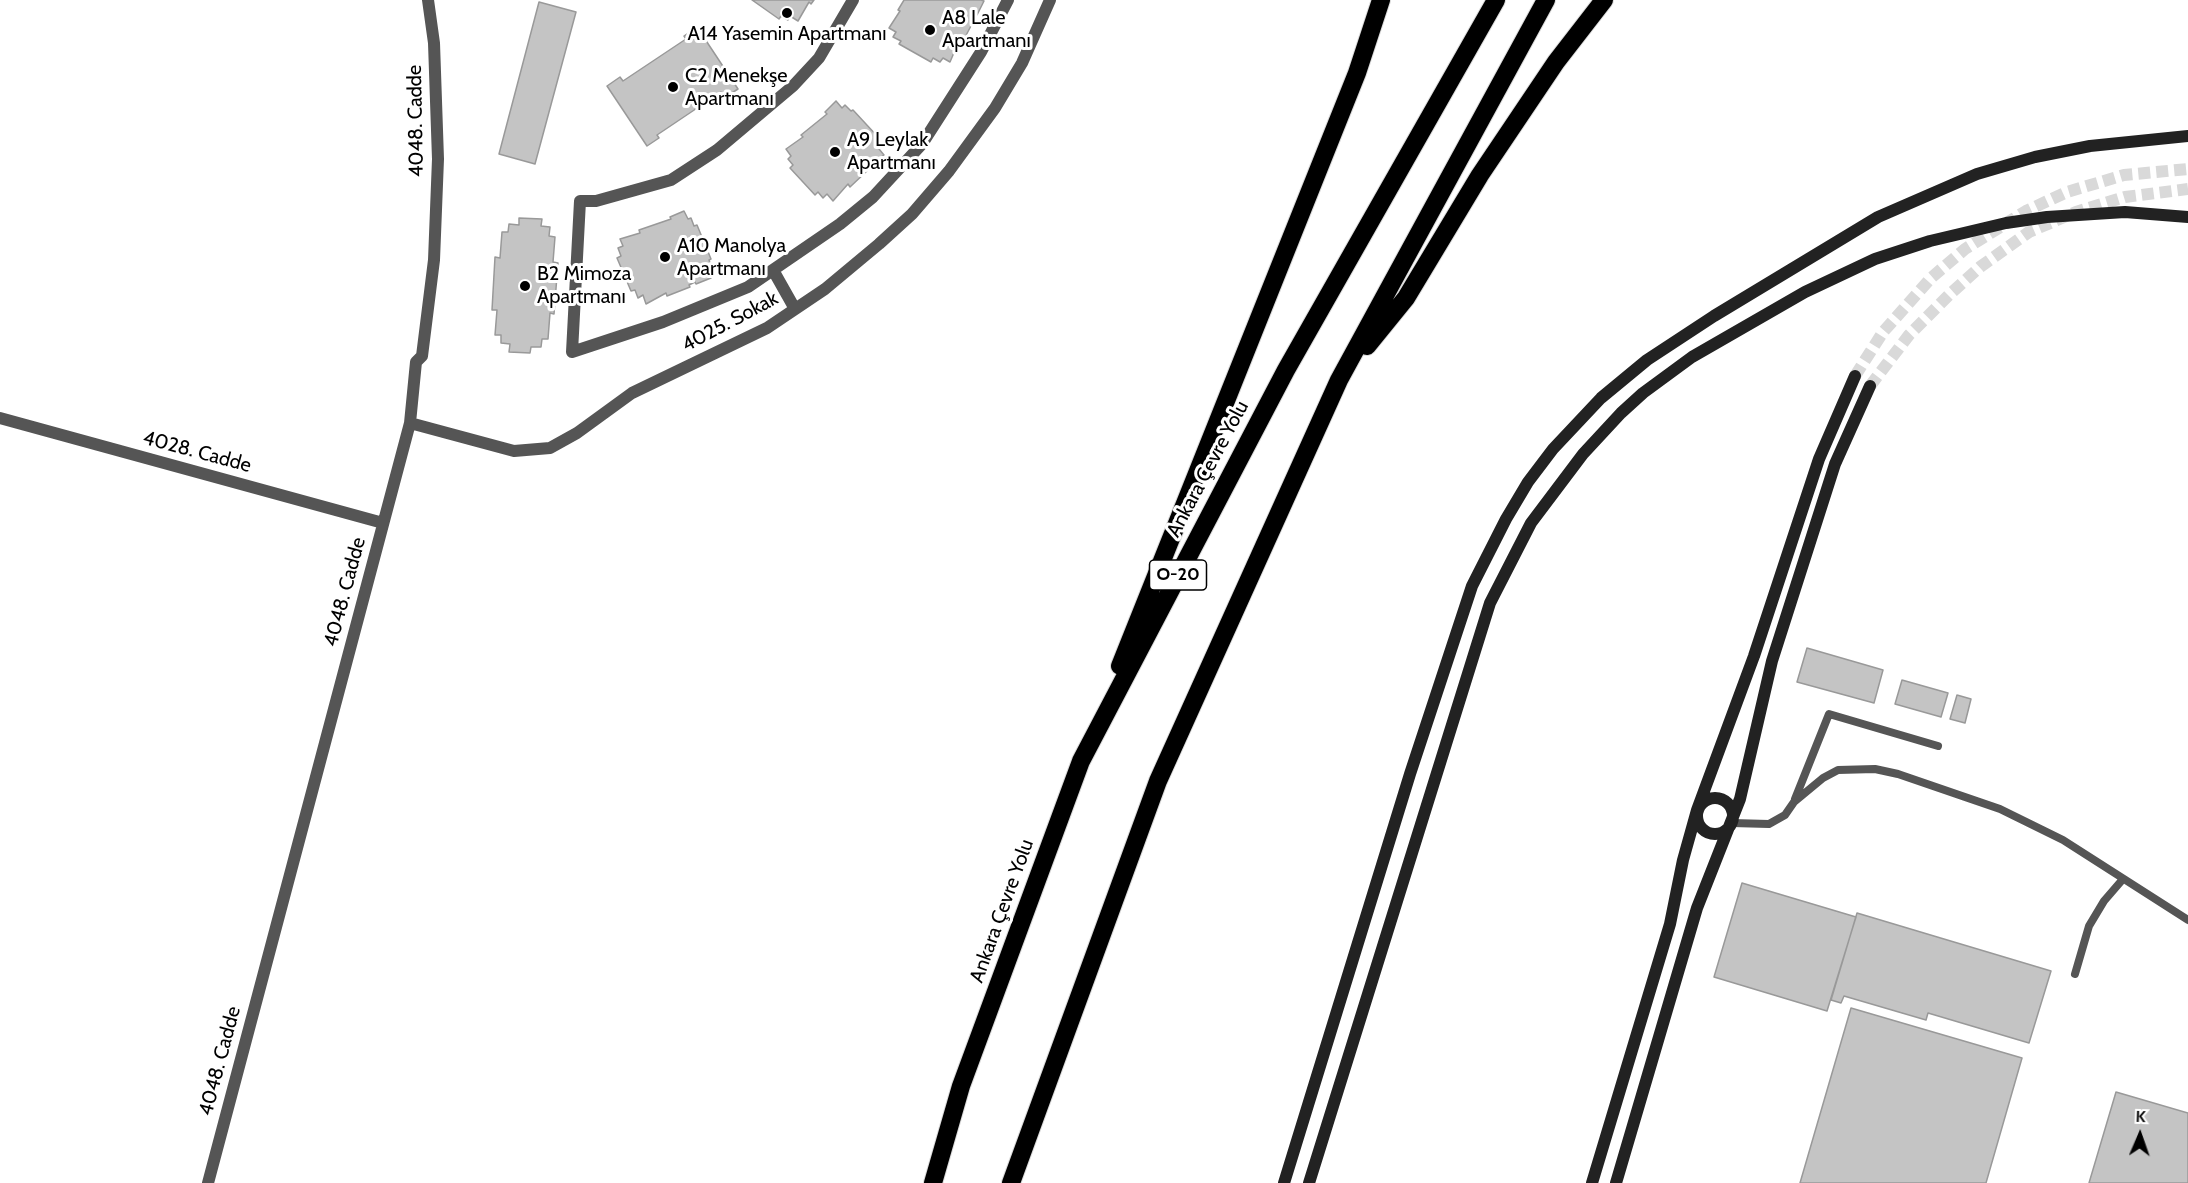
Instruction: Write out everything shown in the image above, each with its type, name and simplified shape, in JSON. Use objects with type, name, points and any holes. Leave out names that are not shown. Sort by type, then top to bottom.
[{"type":"highway","points":[[1081,761],[1357,73],[1381,0]]},
{"type":"highway","name":"Ankara Çevre Yolu","points":[[933,1183],[961,1086],[1081,761],[1286,370],[1496,0]]},
{"type":"highway","points":[[1011,1183],[1158,781],[1339,380],[1546,0]]},
{"type":"highway","points":[[1339,380],[1406,298],[1480,175],[1556,62],[1604,0]]},
{"type":"main road","points":[[1284,1183],[1410,774],[1472,586],[1506,519],[1528,482],[1553,449],[1601,398],[1647,360],[1714,316],[1878,217],[1977,174],[2035,158],[2090,146],[2188,136]]},
{"type":"main road","points":[[1309,1183],[1490,603],[1531,523],[1589,446],[1643,393],[1692,357],[1805,292],[1875,259],[1930,241],[2006,223],[2047,217],[2125,212],[2188,216]]},
{"type":"main road","points":[[1592,1183],[1670,924],[1683,860],[1697,810],[1754,656],[1819,459],[1855,376]]},
{"type":"main road","points":[[1616,1183],[1697,908],[1740,799],[1776,650],[1835,464],[1870,386]]},
{"type":"main road","points":[[1710,798],[1721,799],[1730,806],[1732,823],[1725,831],[1708,833],[1697,821],[1697,810],[1710,798]]},
{"type":"street","name":"4048. Cadde","points":[[208,1183],[410,423],[416,362],[422,356],[434,260],[438,170],[434,43],[428,0]]},
{"type":"street","points":[[853,0],[819,58],[794,86],[717,150],[671,180],[596,201],[580,201],[572,352],[663,322],[748,287],[840,224],[873,196],[922,144],[981,52],[1008,0]]},
{"type":"street","name":"4025. Sokak","points":[[410,423],[514,451],[550,448],[577,433],[632,393],[767,328],[825,289],[912,214],[949,171],[994,108],[1022,63],[1050,0]]},
{"type":"street","points":[[773,270],[795,309]]},
{"type":"street","name":"4028. Cadde","points":[[0,418],[383,524]]},
{"type":"lane","points":[[1732,823],[1769,825],[1785,815],[1794,802],[1829,714],[1938,746]]},
{"type":"lane","points":[[1794,802],[1823,777],[1838,770],[1875,769],[1898,774],[2000,808],[2063,840],[2188,920]]},
{"type":"lane","points":[[2075,974],[2089,926],[2104,901],[2123,879]]},
{"type":"building","name":"A14 Yasemin Apartmanı","points":[[752,0],[814,0],[811,4],[809,2],[798,21],[790,16],[788,20],[781,16],[779,19]]},
{"type":"building","name":"A8 Lale Apartmanı","points":[[904,0],[984,1],[971,21],[973,22],[962,43],[959,41],[950,62],[943,58],[940,62],[933,58],[931,62],[899,44],[901,41],[893,37],[896,32],[889,28]]},
{"type":"building","points":[[539,2],[576,12],[535,164],[499,154]]},
{"type":"building","name":"C2 Menekşe Apartmanı","points":[[697,27],[738,89],[724,98],[721,92],[657,135],[659,138],[647,146],[607,86],[620,77],[623,81],[686,39],[684,36]]},
{"type":"building","name":"A9 Leylak Apartmanı","points":[[836,101],[842,108],[845,105],[851,111],[853,110],[878,137],[876,139],[882,145],[879,149],[884,155],[866,168],[868,170],[850,187],[848,184],[833,201],[827,194],[823,198],[818,192],[815,195],[790,168],[793,165],[788,159],[791,156],[786,149],[803,137],[801,135],[827,114],[825,112]]},
{"type":"building","name":"A10 Manolya Apartmanı","points":[[684,211],[688,219],[691,218],[694,226],[697,225],[711,259],[709,260],[712,269],[707,270],[711,278],[696,284],[695,282],[689,285],[690,287],[667,296],[666,293],[646,304],[643,295],[638,298],[635,290],[631,291],[617,258],[621,256],[618,248],[623,246],[620,239],[640,233],[639,230],[671,219],[670,217]]},
{"type":"building","name":"B2 Mimoza Apartmanı","points":[[519,218],[542,219],[541,226],[550,227],[549,236],[555,237],[553,262],[558,263],[554,314],[550,313],[548,339],[542,339],[541,347],[531,347],[530,353],[509,352],[510,344],[501,343],[501,335],[495,335],[497,310],[492,310],[495,257],[500,258],[502,232],[508,232],[509,224],[519,225]]},
{"type":"building","points":[[1807,648],[1883,670],[1874,703],[1797,682]]},
{"type":"building","points":[[1902,680],[1948,693],[1941,717],[1895,704]]},
{"type":"building","points":[[1957,695],[1971,699],[1965,723],[1950,719]]},
{"type":"building","points":[[1742,883],[1856,917],[1827,1011],[1714,977]]},
{"type":"building","points":[[1857,913],[2051,971],[2029,1043],[1928,1013],[1926,1020],[1844,996],[1841,1003],[1831,1000]]},
{"type":"building","points":[[1851,1008],[2022,1058],[1986,1183],[1800,1183]]},
{"type":"building","points":[[2116,1092],[2188,1113],[2188,1183],[2089,1183]]},
{"type":"tunnel","points":[[1855,376],[1883,332],[1931,278],[1965,249],[2026,211],[2067,192],[2124,175],[2188,169]]},
{"type":"tunnel","points":[[1870,386],[1909,335],[1950,294],[1980,267],[2029,232],[2076,212],[2125,197],[2188,189]]},
{"type":"place","name":"A14 Yasemin Apartmanı","points":[[787,13]]},
{"type":"place","name":"A8 Lale Apartmanı","points":[[930,30]]},
{"type":"place","name":"C2 Menekşe Apartmanı","points":[[673,87]]},
{"type":"place","name":"A9 Leylak Apartmanı","points":[[835,152]]},
{"type":"place","name":"A10 Manolya Apartmanı","points":[[665,257]]},
{"type":"place","name":"B2 Mimoza Apartmanı","points":[[525,286]]}]
